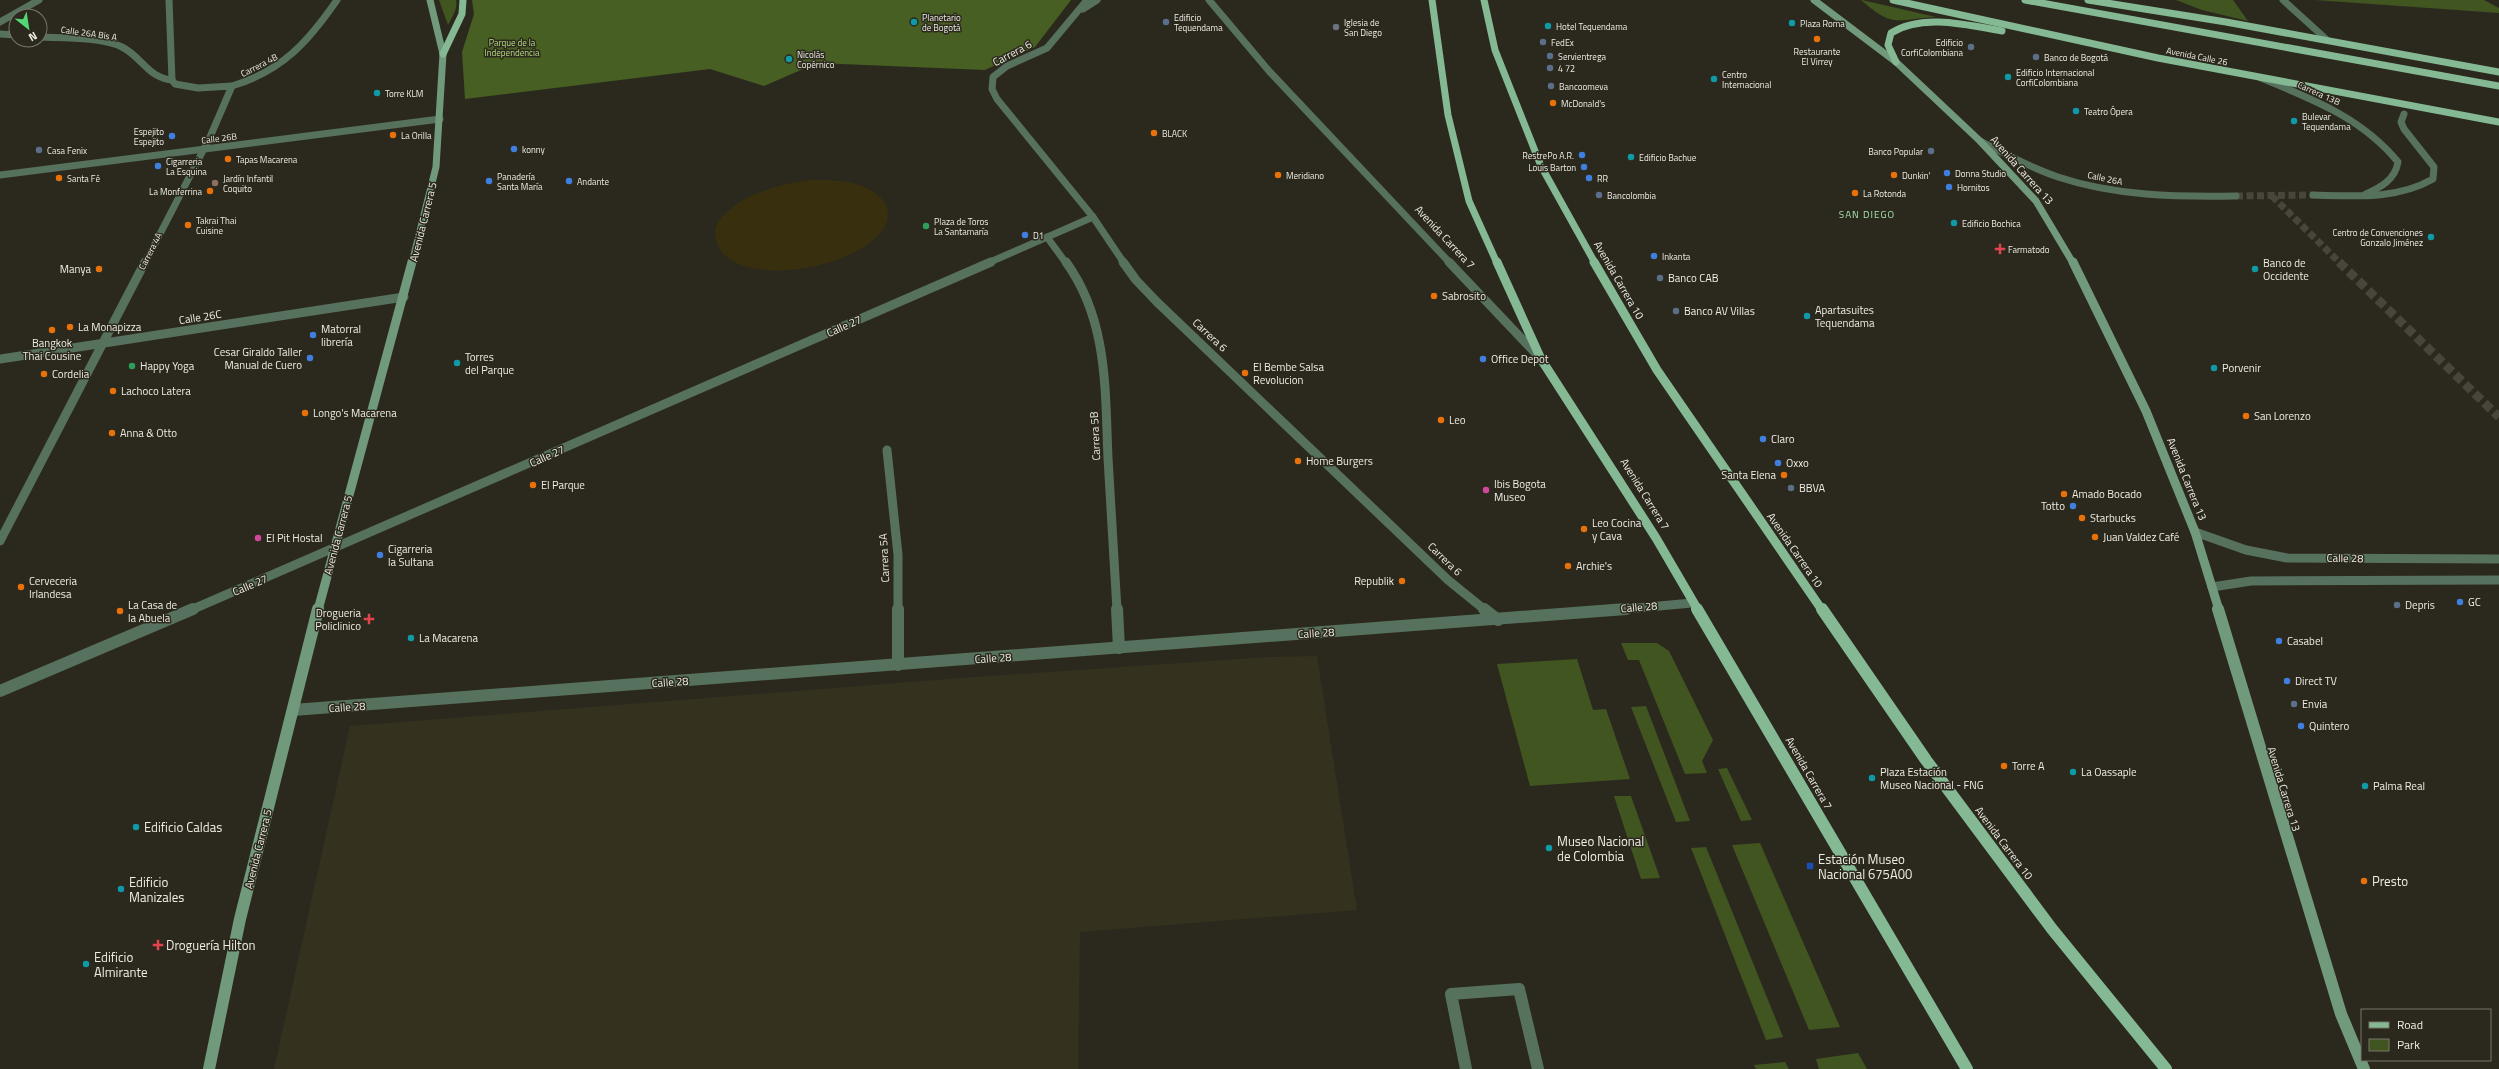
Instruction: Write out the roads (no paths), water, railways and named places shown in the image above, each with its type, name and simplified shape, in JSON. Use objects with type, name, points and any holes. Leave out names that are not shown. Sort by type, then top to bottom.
[{"type":"main road","name":"Avenida Carrera 5","points":[[209,1069],[240,919],[334,548],[404,297],[436,167],[443,54],[430,0]]},
{"type":"main road","points":[[443,54],[462,14],[463,0]]},
{"type":"main road","points":[[1432,0],[1448,115],[1469,201],[1541,359]]},
{"type":"main road","name":"Avenida Carrera 10","points":[[1484,0],[1495,50],[1541,166],[1568,218],[1657,370],[1926,760],[2052,929],[2166,1069]]},
{"type":"main road","name":"Avenida Carrera 13","points":[[1814,0],[1896,62],[1980,140],[2036,201],[2056,230],[2146,411],[2195,532],[2341,1014],[2364,1069]]},
{"type":"main road","name":"Avenida Calle 26","points":[[1892,0],[2158,58],[2499,122]]},
{"type":"main road","points":[[2025,0],[2229,33]]},
{"type":"main road","points":[[2088,0],[2326,39],[2499,72]]},
{"type":"main road","points":[[2088,0],[2229,33],[2499,86]]},
{"type":"main road","points":[[1896,62],[1888,45],[1890,37],[1895,30],[1921,23],[1937,22],[2158,58]]},
{"type":"main road","name":"Avenida Carrera 7","points":[[1541,359],[1656,538],[1966,1069]]},
{"type":"street","points":[[0,22],[39,0]]},
{"type":"street","points":[[168,0],[172,80],[175,84],[182,87],[232,86]]},
{"type":"street","name":"Carrera 4B","points":[[232,86],[268,72],[290,58],[316,32],[337,0]]},
{"type":"street","points":[[1075,15],[1087,0]]},
{"type":"street","points":[[1075,15],[1097,0]]},
{"type":"street","name":"Avenida Carrera 7","points":[[1209,0],[1269,71],[1541,359]]},
{"type":"street","points":[[2283,0],[2326,39]]},
{"type":"street","name":"Carrera 6","points":[[1075,15],[1047,48],[1000,70],[993,77],[992,89],[997,99],[1093,217],[1136,280],[1157,302],[1321,456],[1448,580],[1498,620]]},
{"type":"street","name":"Calle 26A Bis A","points":[[48,38],[122,47],[155,76],[166,80],[172,80]]},
{"type":"street","name":"Carrera 13B","points":[[2260,78],[2340,112],[2367,130],[2388,148],[2398,162],[2396,174],[2388,182],[2366,194]]},
{"type":"street","name":"Carrera 4A","points":[[0,541],[203,149],[232,86]]},
{"type":"street","points":[[2313,195],[2366,194],[2413,190],[2433,179],[2434,168],[2401,122],[2404,114]]},
{"type":"street","name":"Calle 26B","points":[[0,175],[440,118]]},
{"type":"street","name":"Calle 26A","points":[[1980,140],[2038,170],[2058,177],[2120,192],[2189,197],[2236,196]]},
{"type":"street","name":"Calle 27","points":[[0,691],[334,548],[1093,217]]},
{"type":"street","name":"Carrera 5B","points":[[1047,237],[1085,289],[1099,334],[1103,360],[1119,648]]},
{"type":"street","name":"Calle 26C","points":[[0,359],[404,297]]},
{"type":"street","name":"Carrera 5A","points":[[887,450],[898,555],[898,665]]},
{"type":"street","points":[[0,522],[11,520]]},
{"type":"street","name":"Calle 28","points":[[2195,532],[2246,550],[2287,558],[2499,559]]},
{"type":"street","name":"Calle 28","points":[[2212,588],[2251,581],[2499,580]]},
{"type":"street","name":"Calle 28","points":[[293,710],[1498,620],[1692,602]]},
{"type":"street","points":[[1466,1069],[1451,994],[1519,989],[1538,1069]]},
{"type":"tunnel","points":[[2236,196],[2313,195]]},
{"type":"tunnel","points":[[2272,196],[2340,263]]},
{"type":"tunnel","points":[[2339,262],[2499,417]]},
{"type":"place","name":"Planetario de Bogotá","points":[[914,22]]},
{"type":"place","name":"Edificio Tequendama","points":[[1166,22]]},
{"type":"place","name":"Plaza Roma","points":[[1792,23]]},
{"type":"place","name":"Hotel Tequendama","points":[[1548,26]]},
{"type":"place","name":"Iglesia de San Diego","points":[[1336,27]]},
{"type":"place","name":"Restaurante El Virrey","points":[[1817,39]]},
{"type":"place","name":"FedEx","points":[[1543,42]]},
{"type":"place","name":"Edificio CorfiColombiana","points":[[1971,47]]},
{"type":"place","name":"Servientrega","points":[[1550,56]]},
{"type":"place","name":"Banco de Bogotá","points":[[2036,57]]},
{"type":"place","name":"Nicolás Copérnico","points":[[789,59]]},
{"type":"place","name":"4 72","points":[[1550,68]]},
{"type":"place","name":"Edificio Internacional CorfiColombiana","points":[[2008,77]]},
{"type":"place","name":"Centro Internacional","points":[[1714,79]]},
{"type":"place","name":"Bancoomeva","points":[[1551,86]]},
{"type":"place","name":"Torre KLM","points":[[377,93]]},
{"type":"place","name":"McDonald's","points":[[1553,103]]},
{"type":"place","name":"Teatro Ópera","points":[[2076,111]]},
{"type":"place","name":"Bulevar Tequendama","points":[[2294,121]]},
{"type":"place","name":"BLACK","points":[[1154,133]]},
{"type":"place","name":"La Orilla","points":[[393,135]]},
{"type":"place","name":"Espejito Espejito","points":[[172,136]]},
{"type":"place","name":"konny","points":[[514,149]]},
{"type":"place","name":"Casa Fenix","points":[[39,150]]},
{"type":"place","name":"Banco Popular","points":[[1931,151]]},
{"type":"place","name":"RestrePo A.R.","points":[[1582,155]]},
{"type":"place","name":"Edificio Bachue","points":[[1631,157]]},
{"type":"place","name":"Tapas Macarena","points":[[228,159]]},
{"type":"place","name":"Cigarreria La Esquina","points":[[158,166]]},
{"type":"place","name":"Louis Barton","points":[[1584,167]]},
{"type":"place","name":"Donna Studio","points":[[1947,173]]},
{"type":"place","name":"Meridiano","points":[[1278,175]]},
{"type":"place","name":"Dunkin'","points":[[1894,175]]},
{"type":"place","name":"Santa Fé","points":[[59,178]]},
{"type":"place","name":"RR","points":[[1589,178]]},
{"type":"place","name":"Panadería Santa María","points":[[489,181]]},
{"type":"place","name":"Andante","points":[[569,181]]},
{"type":"place","name":"Jardín Infantil Coquito","points":[[215,183]]},
{"type":"place","name":"Hornitos","points":[[1949,187]]},
{"type":"place","name":"La Monferrina","points":[[210,191]]},
{"type":"place","name":"La Rotonda","points":[[1855,193]]},
{"type":"place","name":"Bancolombia","points":[[1599,195]]},
{"type":"place","name":"Edificio Bochica","points":[[1954,223]]},
{"type":"place","name":"Takrai Thai Cuisine","points":[[188,225]]},
{"type":"place","name":"Plaza de Toros La Santamaría","points":[[926,226]]},
{"type":"place","name":"D1","points":[[1025,235]]},
{"type":"place","name":"Centro de Convenciones Gonzalo Jiménez","points":[[2431,237]]},
{"type":"place","name":"Farmatodo","points":[[2000,249]]},
{"type":"place","name":"Inkanta","points":[[1654,256]]},
{"type":"place","name":"Manya","points":[[99,269]]},
{"type":"place","name":"Banco de Occidente","points":[[2255,269]]},
{"type":"place","name":"Banco CAB","points":[[1660,278]]},
{"type":"place","name":"Sabrosito","points":[[1434,296]]},
{"type":"place","name":"Banco AV Villas","points":[[1676,311]]},
{"type":"place","name":"Apartasuites Tequendama","points":[[1807,316]]},
{"type":"place","name":"La Monapizza","points":[[70,327]]},
{"type":"place","name":"Bangkok Thai Cousine","points":[[52,330]]},
{"type":"place","name":"Matorral librería","points":[[313,335]]},
{"type":"place","name":"Cesar Giraldo Taller Manual de Cuero","points":[[310,358]]},
{"type":"place","name":"Office Depot","points":[[1483,359]]},
{"type":"place","name":"Torres del Parque","points":[[457,363]]},
{"type":"place","name":"Happy Yoga","points":[[132,366]]},
{"type":"place","name":"Porvenir","points":[[2214,368]]},
{"type":"place","name":"El Bembe Salsa Revolucion","points":[[1245,373]]},
{"type":"place","name":"Cordelia","points":[[44,374]]},
{"type":"place","name":"Lachoco Latera","points":[[113,391]]},
{"type":"place","name":"Longo's Macarena","points":[[305,413]]},
{"type":"place","name":"San Lorenzo","points":[[2246,416]]},
{"type":"place","name":"Leo","points":[[1441,420]]},
{"type":"place","name":"Anna & Otto","points":[[112,433]]},
{"type":"place","name":"Claro","points":[[1763,439]]},
{"type":"place","name":"Home Burgers","points":[[1298,461]]},
{"type":"place","name":"Oxxo","points":[[1778,463]]},
{"type":"place","name":"Santa Elena","points":[[1784,475]]},
{"type":"place","name":"El Parque","points":[[533,485]]},
{"type":"place","name":"BBVA","points":[[1791,488]]},
{"type":"place","name":"Ibis Bogota Museo","points":[[1486,490]]},
{"type":"place","name":"Amado Bocado","points":[[2064,494]]},
{"type":"place","name":"Totto","points":[[2073,506]]},
{"type":"place","name":"Starbucks","points":[[2082,518]]},
{"type":"place","name":"Leo Cocina y Cava","points":[[1584,529]]},
{"type":"place","name":"Juan Valdez Café","points":[[2095,537]]},
{"type":"place","name":"El Pit Hostal","points":[[258,538]]},
{"type":"place","name":"Cigarreria la Sultana","points":[[380,555]]},
{"type":"place","name":"Archie's","points":[[1568,566]]},
{"type":"place","name":"Republik","points":[[1402,581]]},
{"type":"place","name":"Cerveceria Irlandesa","points":[[21,587]]},
{"type":"place","name":"GC","points":[[2460,602]]},
{"type":"place","name":"Depris","points":[[2397,605]]},
{"type":"place","name":"La Casa de la Abuela","points":[[120,611]]},
{"type":"place","name":"Drogueria Policlinico","points":[[369,619]]},
{"type":"place","name":"La Macarena","points":[[411,638]]},
{"type":"place","name":"Casabel","points":[[2279,641]]},
{"type":"place","name":"Direct TV","points":[[2287,681]]},
{"type":"place","name":"Envia","points":[[2294,704]]},
{"type":"place","name":"Quintero","points":[[2301,726]]},
{"type":"place","name":"Torre A","points":[[2004,766]]},
{"type":"place","name":"La Oassaple","points":[[2073,772]]},
{"type":"place","name":"Plaza Estación Museo Nacional - FNG","points":[[1872,778]]},
{"type":"place","name":"Palma Real","points":[[2365,786]]},
{"type":"place","name":"Edificio Caldas","points":[[136,827]]},
{"type":"place","name":"Museo Nacional de Colombia","points":[[1549,848]]},
{"type":"place","name":"Estación Museo Nacional 675A00","points":[[1810,866]]},
{"type":"place","name":"Presto","points":[[2364,881]]},
{"type":"place","name":"Edificio Manizales","points":[[121,889]]},
{"type":"place","name":"Droguería Hilton","points":[[158,945]]},
{"type":"place","name":"Edificio Almirante","points":[[86,964]]},
{"type":"district","name":"SAN DIEGO","points":[[1867,214]]},
{"type":"park label","name":"Parque de la Independencia","points":[[512,48]]}]
